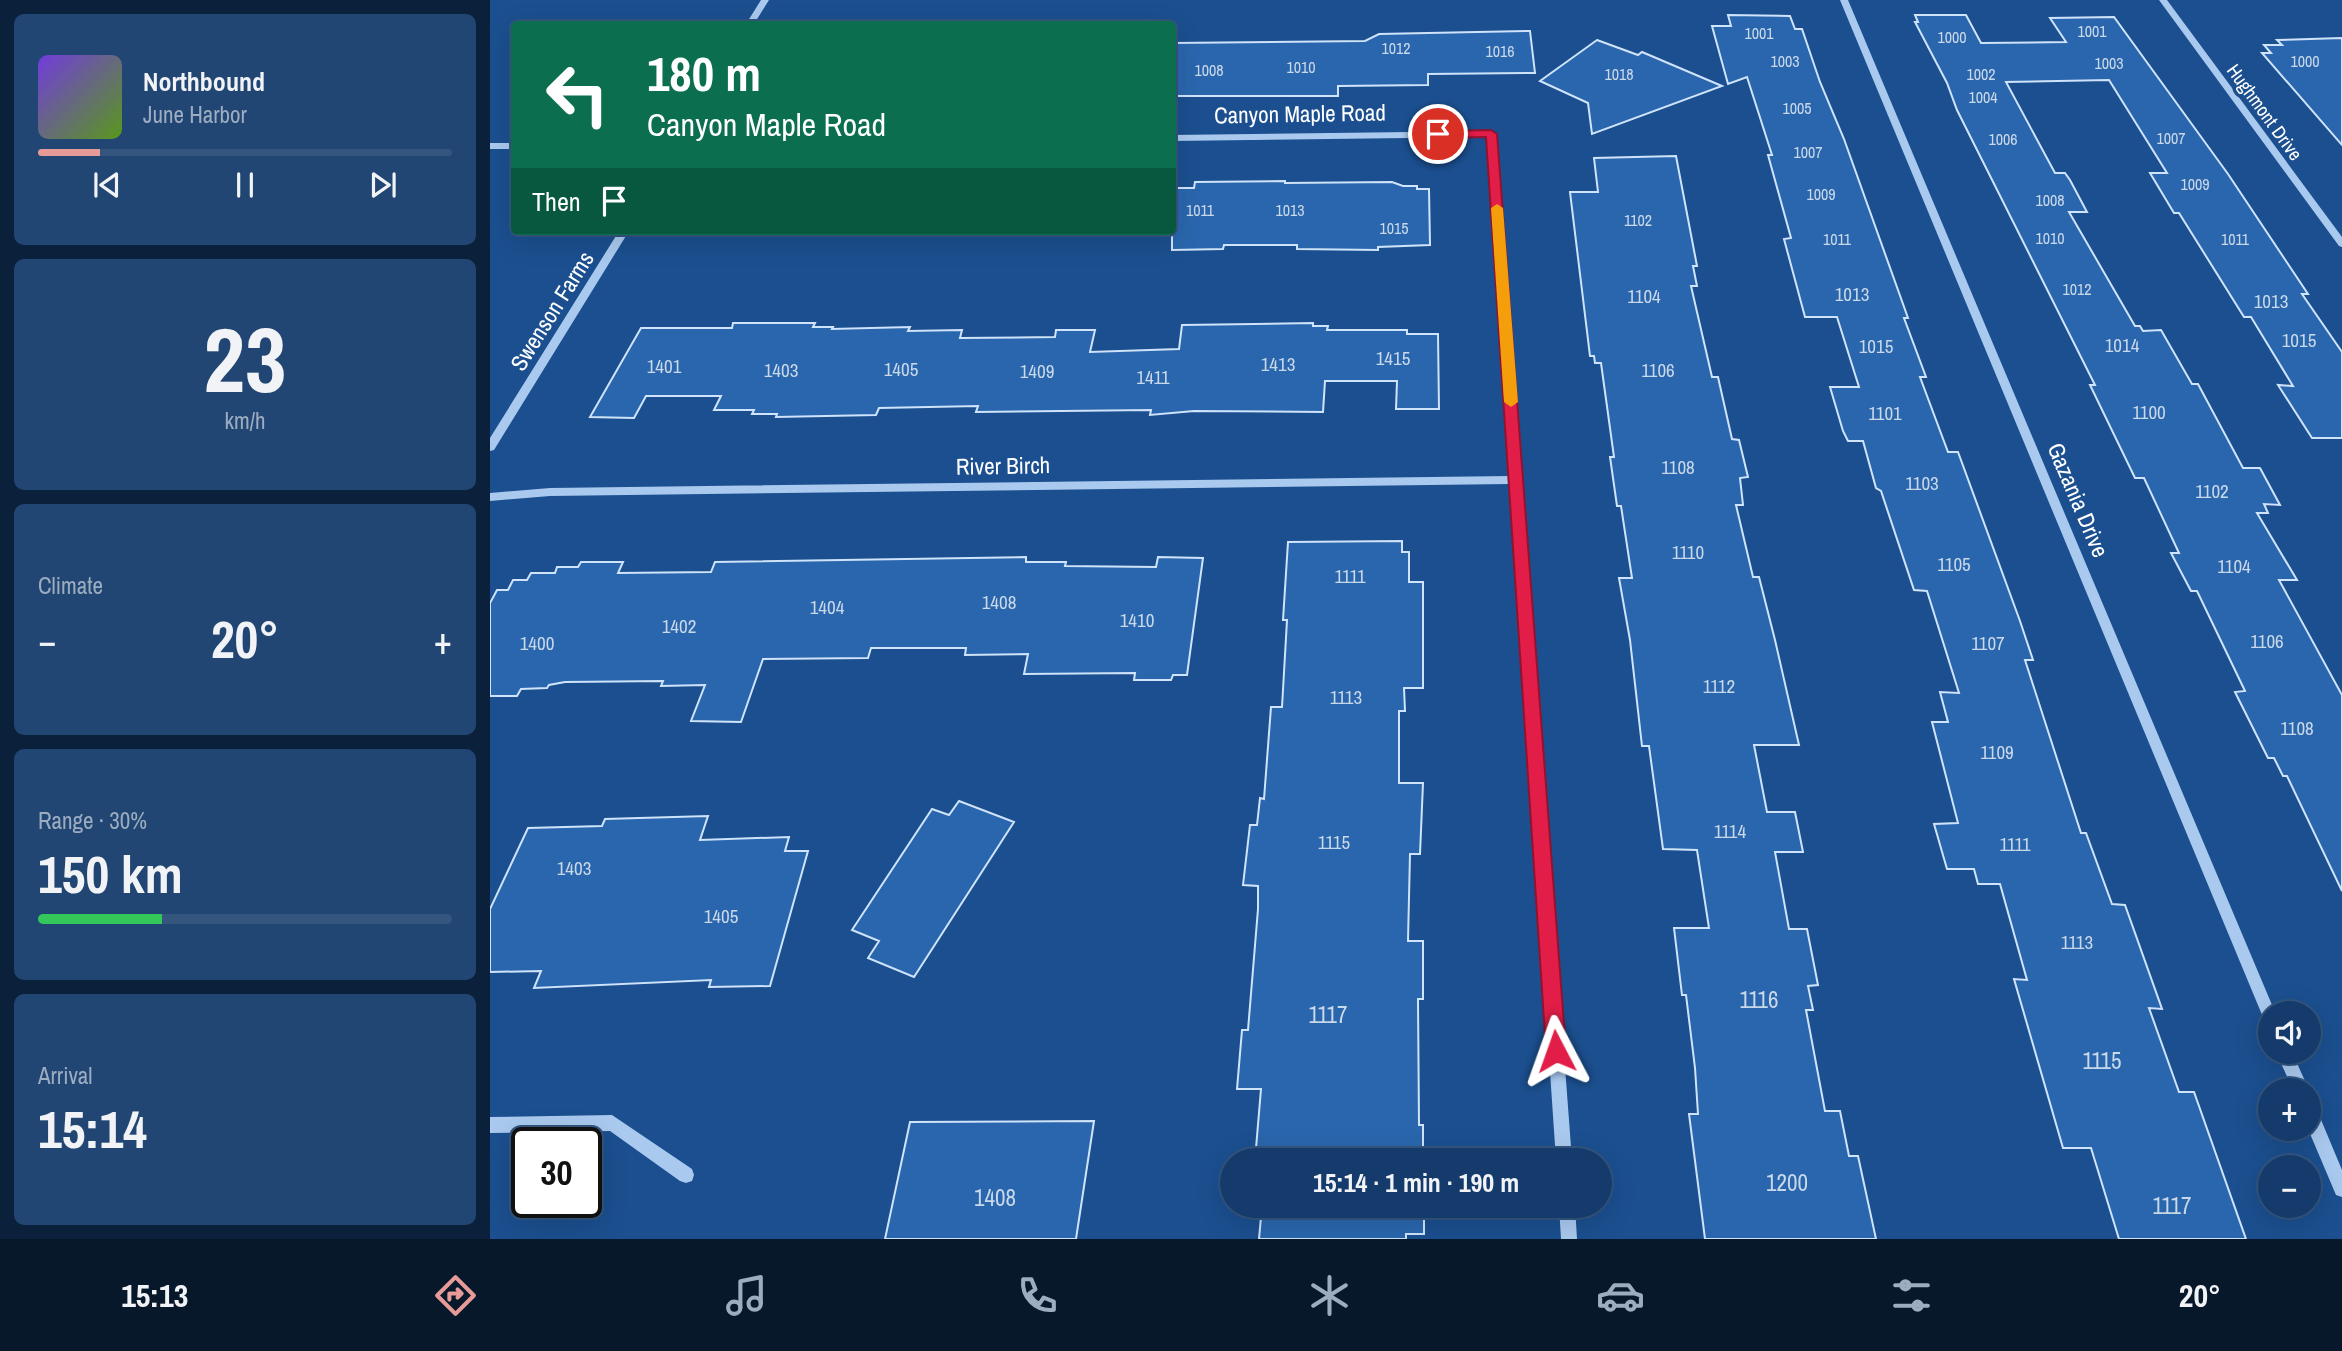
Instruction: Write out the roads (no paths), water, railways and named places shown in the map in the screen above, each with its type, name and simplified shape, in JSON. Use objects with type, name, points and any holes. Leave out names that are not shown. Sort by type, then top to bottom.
[{"type":"street","points":[[752,21],[765,0]]},
{"type":"street","name":"Gazania Drive","points":[[1844,0],[2263,1001]]},
{"type":"street","name":"Hughmont Drive","points":[[2164,0],[2342,244]]},
{"type":"street","name":"Canyon Maple Road","points":[[1176,138],[1491,134],[1563,1148]]},
{"type":"street","points":[[490,146],[511,146]]},
{"type":"street","name":"Swenson Farms","points":[[490,447],[622,235]]},
{"type":"street","name":"River Birch","points":[[490,497],[550,492],[1516,480]]},
{"type":"street","points":[[490,1125],[612,1123],[686,1175]]},
{"type":"street","points":[[2321,1140],[2342,1189]]},
{"type":"street","points":[[1568,1218],[1569,1239]]}]
